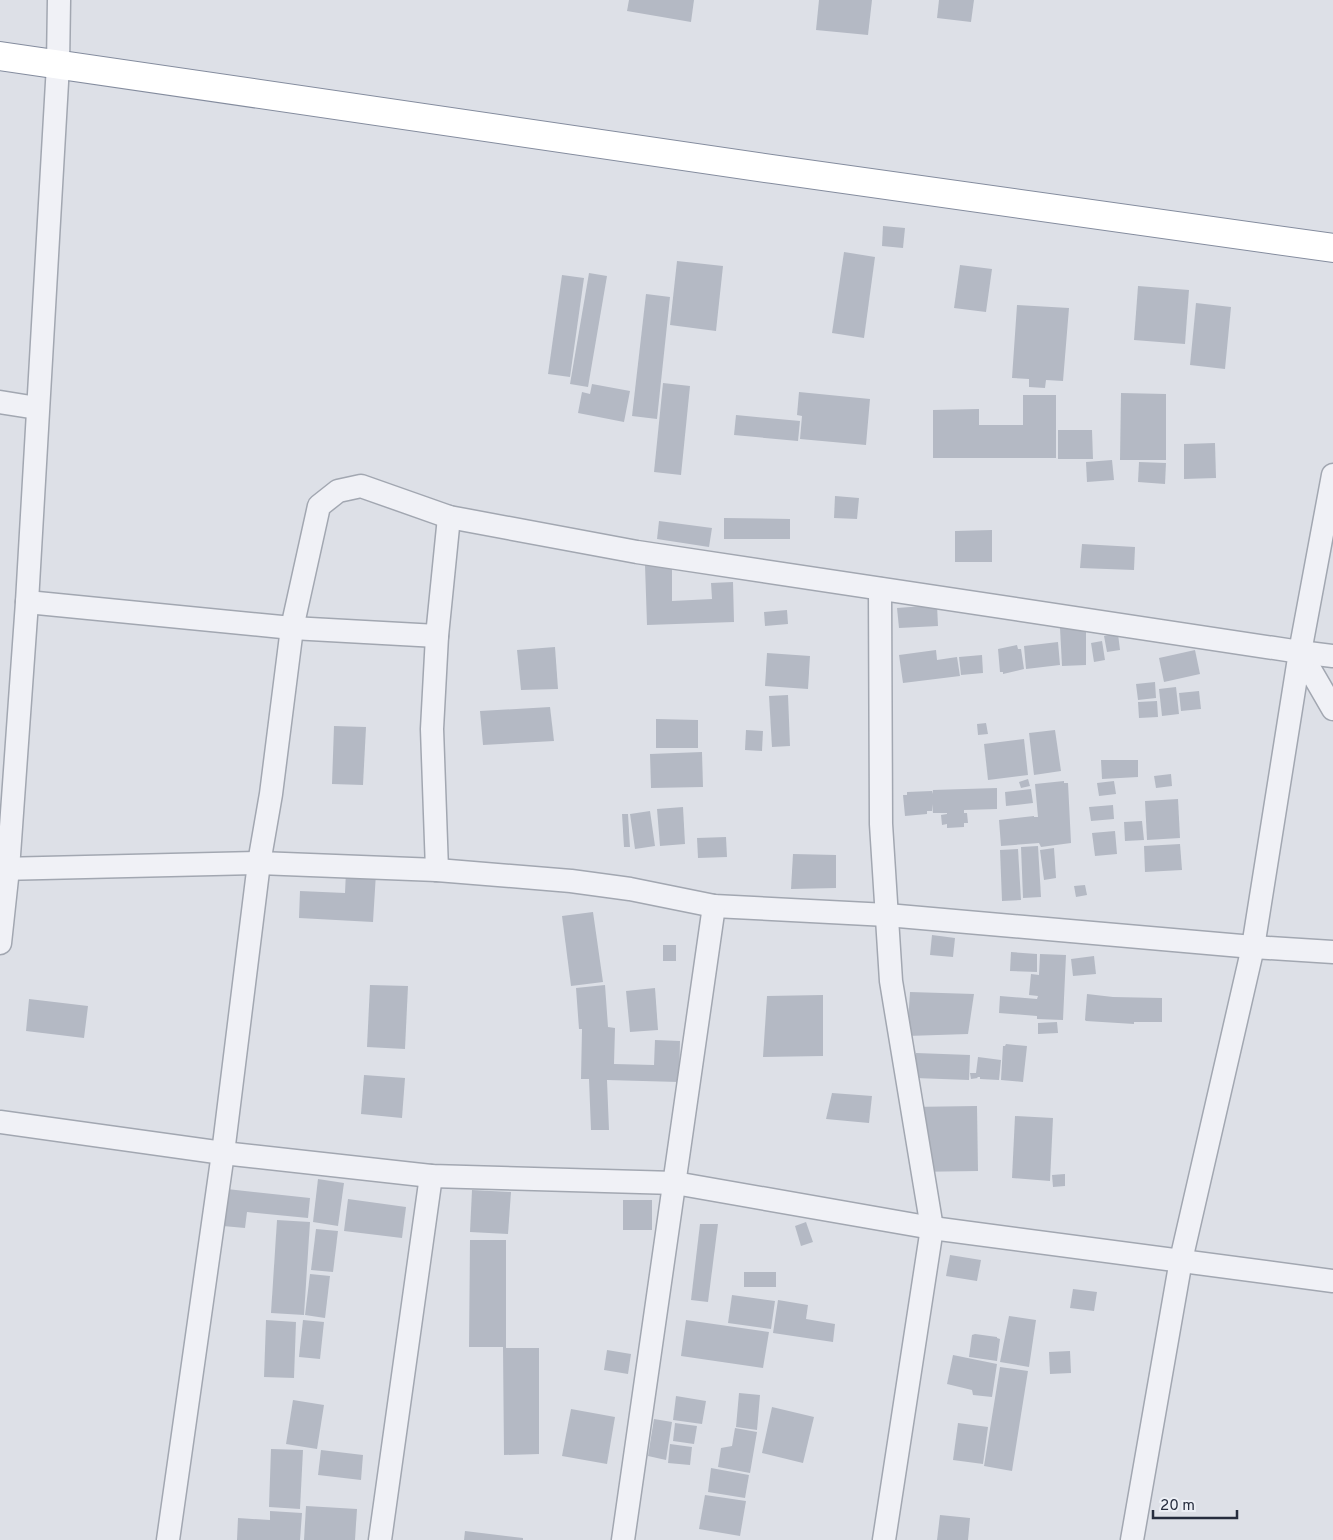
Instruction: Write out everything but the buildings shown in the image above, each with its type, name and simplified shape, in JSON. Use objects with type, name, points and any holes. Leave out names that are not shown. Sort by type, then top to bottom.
[{"type":"highway","points":[[0,56],[772,169],[1333,248]]},
{"type":"street","points":[[0,943],[4,869],[27,602],[58,65],[59,0]]},
{"type":"street","points":[[0,402],[37,408]]},
{"type":"street","points":[[1132,1540],[1180,1260],[1253,947],[1300,652],[1333,475]]},
{"type":"street","points":[[168,1540],[223,1153],[259,862],[271,794],[292,628],[319,506],[338,491],[362,486],[449,517],[637,552],[1333,656]]},
{"type":"street","points":[[437,870],[432,729],[437,636],[449,517]]},
{"type":"street","points":[[880,589],[881,824],[891,981],[932,1228],[884,1540]]},
{"type":"street","points":[[27,602],[292,628],[437,636]]},
{"type":"street","points":[[1300,652],[1333,709]]},
{"type":"street","points":[[4,869],[259,862],[437,870],[571,881],[714,906],[887,915],[1253,947],[1333,952]]},
{"type":"street","points":[[623,1540],[714,906]]},
{"type":"street","points":[[0,1122],[223,1153],[431,1176],[674,1183],[932,1228],[1333,1281]]},
{"type":"street","points":[[380,1540],[431,1176]]}]
